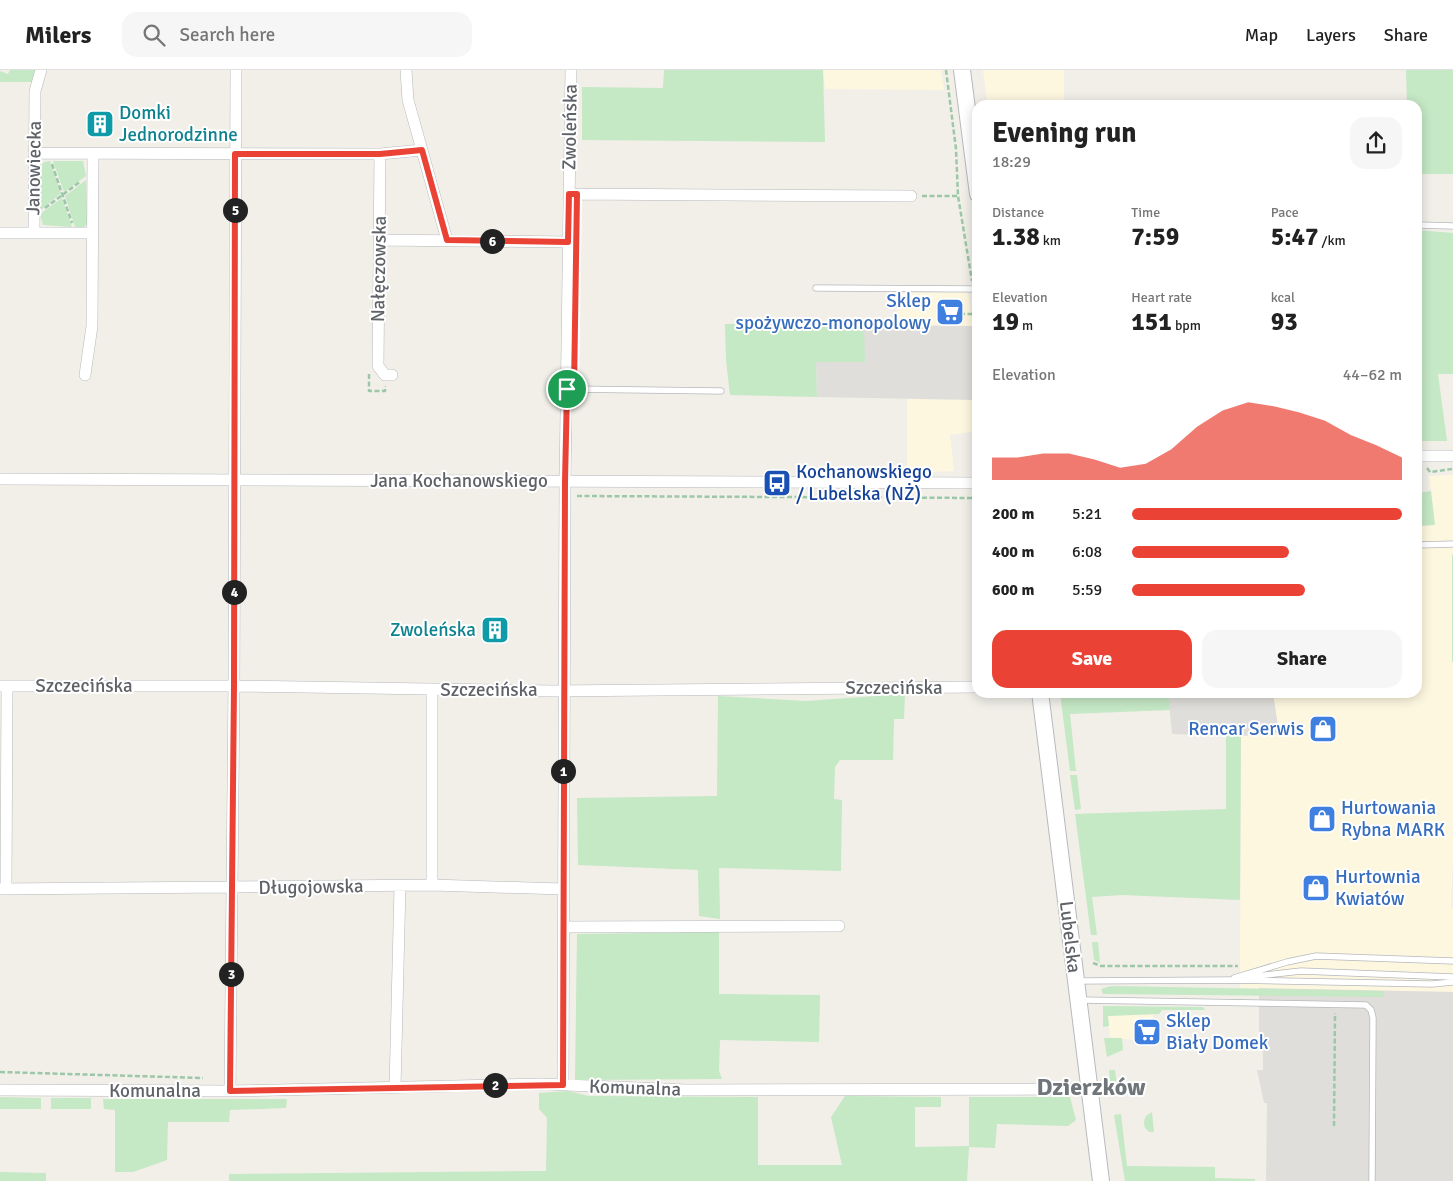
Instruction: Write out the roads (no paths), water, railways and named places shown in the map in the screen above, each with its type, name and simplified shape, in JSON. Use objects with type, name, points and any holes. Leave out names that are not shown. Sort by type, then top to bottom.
[{"type":"main road","points":[[962,70],[972,107]]},
{"type":"main road","name":"Lubelska","points":[[1041,698],[1101,1181]]},
{"type":"street","name":"Janowiecka","points":[[0,233],[34,233],[35,91],[41,70]]},
{"type":"street","points":[[230,1091],[234,686],[236,70]]},
{"type":"street","points":[[406,70],[408,100],[447,240]]},
{"type":"street","name":"Zwoleńska","points":[[563,1085],[562,889],[565,482],[571,70]]},
{"type":"street","points":[[34,153],[380,154],[422,150]]},
{"type":"street","points":[[85,375],[92,326],[93,154]]},
{"type":"street","name":"Nałęczowska","points":[[380,154],[378,366],[385,375],[392,375]]},
{"type":"street","points":[[569,194],[911,196]]},
{"type":"street","points":[[34,233],[93,233]]},
{"type":"street","points":[[380,240],[568,242]]},
{"type":"street","points":[[1422,456],[1453,456]]},
{"type":"street","name":"Jana Kochanowskiego","points":[[0,479],[972,483]]},
{"type":"street","points":[[3,889],[4,686]]},
{"type":"street","name":"Szczecińska","points":[[4,686],[234,686],[564,691],[972,688]]},
{"type":"street","points":[[432,690],[432,886]]},
{"type":"street","points":[[395,1088],[400,886]]},
{"type":"street","name":"Długojowska","points":[[3,889],[400,886],[562,889]]},
{"type":"street","points":[[563,927],[839,926]]},
{"type":"street","name":"Komunalna","points":[[0,1090],[230,1091],[563,1085],[686,1090],[1090,1090]]},
{"type":"lane","points":[[1422,225],[1453,226]]},
{"type":"lane","points":[[816,288],[972,289]]},
{"type":"lane","points":[[567,389],[721,391]]},
{"type":"lane","points":[[1422,545],[1453,544]]},
{"type":"lane","points":[[1229,980],[1287,962],[1316,956],[1453,961]]},
{"type":"lane","points":[[1229,980],[1301,971],[1453,977]]},
{"type":"lane","points":[[1076,981],[1229,980],[1422,984],[1453,982]]},
{"type":"lane","points":[[1079,1000],[1364,1004],[1369,1007],[1372,1013],[1372,1181]]},
{"type":"place","name":"Domki Jednorodzinne","points":[[100,124]]},
{"type":"place","name":"Sklep spożywczo-monopolowy","points":[[950,312]]},
{"type":"place","name":"Kochanowskiego / Lubelska (NŻ)","points":[[777,483]]},
{"type":"place","name":"Zwoleńska","points":[[495,630]]},
{"type":"place","name":"Rencar Serwis","points":[[1323,729]]},
{"type":"place","name":"Hurtowania Rybna MARK","points":[[1322,819]]},
{"type":"place","name":"Hurtownia Kwiatów","points":[[1316,888]]},
{"type":"place","name":"Sklep Biały Domek","points":[[1147,1032]]},
{"type":"district","name":"Dzierzków","points":[[1091,1087]]}]
